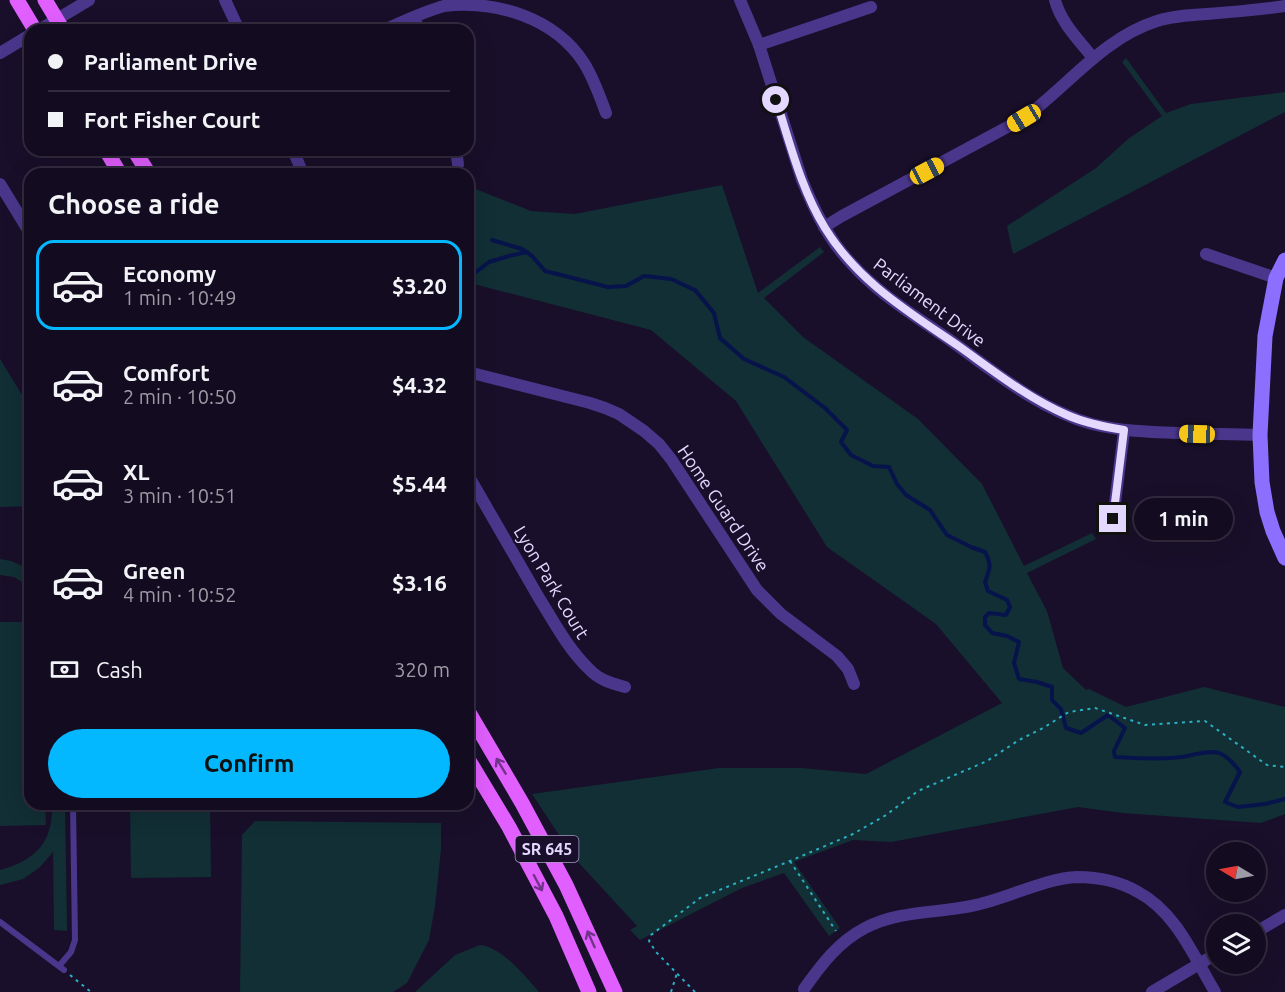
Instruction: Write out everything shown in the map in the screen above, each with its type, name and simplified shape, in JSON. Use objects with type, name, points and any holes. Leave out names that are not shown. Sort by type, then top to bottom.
[{"type":"main road","points":[[17,0],[33,24]]},
{"type":"main road","points":[[45,0],[59,24]]},
{"type":"main road","name":"SR 645","points":[[474,721],[522,802],[566,885],[615,992]]},
{"type":"main road","name":"SR 645","points":[[474,769],[550,906],[589,992]]},
{"type":"street","points":[[61,24],[89,0]]},
{"type":"street","points":[[225,0],[236,24]]},
{"type":"street","name":"Parliament Drive","points":[[740,0],[759,45],[802,180],[811,201],[824,227],[850,263],[871,283],[1015,386],[1044,404],[1070,416],[1092,424],[1124,430],[1260,435]]},
{"type":"street","points":[[1055,0],[1067,26],[1093,58]]},
{"type":"street","points":[[397,24],[445,6],[470,3],[503,6],[530,15],[556,32],[577,54],[590,74],[606,113]]},
{"type":"street","points":[[824,227],[1024,118],[1044,103],[1093,58],[1114,42],[1137,29],[1157,21],[1182,16],[1285,6]]},
{"type":"street","points":[[759,45],[871,7]]},
{"type":"street","points":[[414,16],[417,24]]},
{"type":"street","points":[[0,53],[24,39]]},
{"type":"street","points":[[457,156],[458,164]]},
{"type":"street","points":[[0,184],[24,223]]},
{"type":"street","points":[[1206,254],[1276,278]]},
{"type":"street","points":[[1285,260],[1276,278],[1265,336],[1260,435],[1262,482],[1267,512],[1285,558]]},
{"type":"street","name":"Home Guard Drive","points":[[474,374],[590,403],[619,414],[644,431],[671,459],[757,590],[781,614],[837,656],[848,669],[854,684]]},
{"type":"street","points":[[1113,519],[1124,430]]},
{"type":"street","name":"Lyon Park Court","points":[[474,485],[570,647],[588,669],[599,678],[605,682],[625,687]]},
{"type":"street","points":[[804,989],[827,958],[844,942],[864,928],[889,918],[980,904],[1064,879],[1094,878],[1121,884],[1148,898],[1161,909],[1173,922],[1215,992]]},
{"type":"street","points":[[1266,926],[1285,915]]},
{"type":"street","points":[[1152,992],[1206,960]]},
{"type":"lane","points":[[0,922],[61,968],[75,940],[73,810]]},
{"type":"path","points":[[695,992],[656,952],[649,941],[651,935],[699,898],[852,834],[886,815],[918,791],[987,761],[1018,740],[1065,714],[1095,708],[1145,725],[1205,721],[1267,765],[1285,767]]},
{"type":"path","points":[[790,861],[844,942]]},
{"type":"path","points":[[61,968],[91,992]]},
{"type":"path","points":[[671,992],[677,973]]},
{"type":"green space","points":[[1126,58],[1166,113],[1191,104],[1285,92],[1285,112],[1013,254],[1007,226],[1096,168],[1128,139],[1162,116],[1122,62]]},
{"type":"green space","points":[[722,185],[758,293],[820,247],[824,252],[764,298],[803,337],[918,419],[982,484],[1024,566],[1092,533],[1096,539],[1027,573],[1047,611],[1063,668],[1086,690],[1089,689],[1126,707],[1204,687],[1285,707],[1285,814],[1261,823],[1123,813],[1078,807],[891,842],[853,840],[794,862],[840,928],[829,936],[784,873],[742,888],[640,940],[630,930],[637,926],[578,862],[532,794],[719,768],[801,768],[866,774],[1002,703],[936,624],[827,547],[736,401],[651,330],[474,284],[474,188],[531,211],[575,214]]},
{"type":"green space","points":[[0,359],[24,398],[24,506],[0,507]]},
{"type":"green space","points":[[0,559],[24,566],[24,583],[14,577],[0,575]]},
{"type":"green space","points":[[0,622],[24,622],[24,810],[45,810],[46,825],[0,826]]},
{"type":"green space","points":[[52,810],[65,810],[67,931],[54,930],[53,852],[39,868],[23,879],[0,885],[0,870],[23,861],[40,848],[52,818]]},
{"type":"green space","points":[[130,810],[210,810],[211,877],[131,878]]},
{"type":"green space","points":[[255,821],[441,823],[441,849],[429,940],[407,983],[393,992],[240,992],[242,835]]},
{"type":"green space","points":[[480,945],[497,951],[505,957],[539,992],[415,992],[455,955]]},
{"type":"waterway","points":[[492,240],[522,249],[532,256],[545,271],[608,287],[626,286],[644,276],[671,279],[695,290],[714,313],[720,338],[744,359],[784,377],[825,408],[847,430],[841,442],[851,455],[873,466],[889,467],[897,484],[906,495],[930,510],[947,535],[985,552],[989,560],[985,582],[988,591],[1007,600],[1010,607],[1006,615],[989,613],[985,617],[985,625],[992,633],[1007,636],[1019,642],[1014,663],[1019,679],[1052,687],[1052,700],[1061,709],[1066,728],[1081,733],[1108,715],[1125,728],[1114,751],[1115,757],[1165,758],[1205,752],[1219,753],[1231,761],[1240,772],[1225,802],[1238,807],[1285,799]]},
{"type":"waterway","points":[[474,273],[489,262],[527,252]]},
{"type":"route","points":[[776,100],[802,180],[824,227],[850,263],[871,283],[1015,386],[1044,404],[1092,424],[1124,430],[1113,519]]}]
